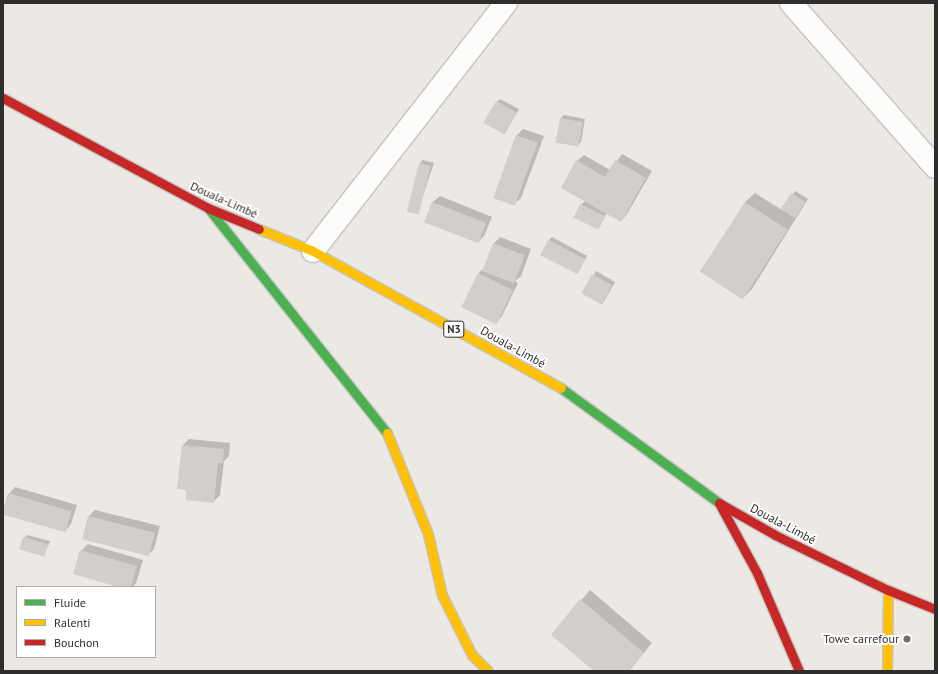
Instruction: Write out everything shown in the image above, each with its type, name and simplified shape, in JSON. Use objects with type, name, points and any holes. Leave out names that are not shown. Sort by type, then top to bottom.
[{"type":"main road","name":"Douala-Limbé","points":[[3,98],[208,208],[313,251],[559,387],[719,503],[775,535],[888,590],[935,609]]},
{"type":"main road","points":[[208,208],[387,432],[428,534],[442,595],[472,655],[488,671]]},
{"type":"main road","points":[[719,503],[757,573],[799,671]]},
{"type":"main road","points":[[887,671],[888,590]]},
{"type":"street","points":[[313,251],[506,3]]},
{"type":"street","points":[[791,3],[935,167]]},
{"type":"building","points":[[496,101],[517,113],[504,135],[484,123]]},
{"type":"building","points":[[560,118],[583,122],[578,147],[556,143]]},
{"type":"building","points":[[516,135],[538,143],[515,206],[493,198]]},
{"type":"building","points":[[576,160],[605,177],[615,160],[646,178],[621,222],[561,188]]},
{"type":"building","points":[[419,163],[431,166],[419,214],[407,212]]},
{"type":"building","points":[[791,193],[805,202],[795,218],[781,209]]},
{"type":"building","points":[[432,202],[486,223],[478,243],[424,223]]},
{"type":"building","points":[[745,202],[788,230],[743,299],[700,272]]},
{"type":"building","points":[[580,204],[605,216],[599,230],[573,217]]},
{"type":"building","points":[[548,240],[585,259],[578,274],[540,255]]},
{"type":"building","points":[[493,243],[525,255],[514,283],[482,271]]},
{"type":"building","points":[[478,273],[513,290],[496,324],[461,307]]},
{"type":"building","points":[[592,274],[612,285],[601,304],[581,293]]},
{"type":"building","points":[[182,445],[224,449],[223,463],[218,463],[214,503],[186,500],[186,490],[177,489]]},
{"type":"building","points":[[8,493],[71,511],[65,532],[3,514]]},
{"type":"building","points":[[88,516],[155,533],[149,556],[82,539]]},
{"type":"building","points":[[23,537],[48,544],[44,557],[19,549]]},
{"type":"building","points":[[80,550],[137,566],[131,586],[115,586],[73,574]]},
{"type":"building","points":[[580,599],[644,653],[628,671],[594,671],[551,635]]},
{"type":"traffic: fast","points":[[208,208],[387,433]]},
{"type":"traffic: fast","points":[[561,388],[719,503]]},
{"type":"traffic: slow","points":[[259,229],[313,251],[561,388]]},
{"type":"traffic: slow","points":[[387,433],[428,534],[442,595],[472,655],[488,671]]},
{"type":"traffic: slow","points":[[887,671],[888,590]]},
{"type":"traffic: jam","points":[[3,98],[208,208],[259,229]]},
{"type":"traffic: jam","points":[[719,503],[775,535],[888,590],[935,609]]},
{"type":"traffic: jam","points":[[719,503],[757,573],[799,671]]},
{"type":"place","name":"Towe carrefour","points":[[907,639]]}]
